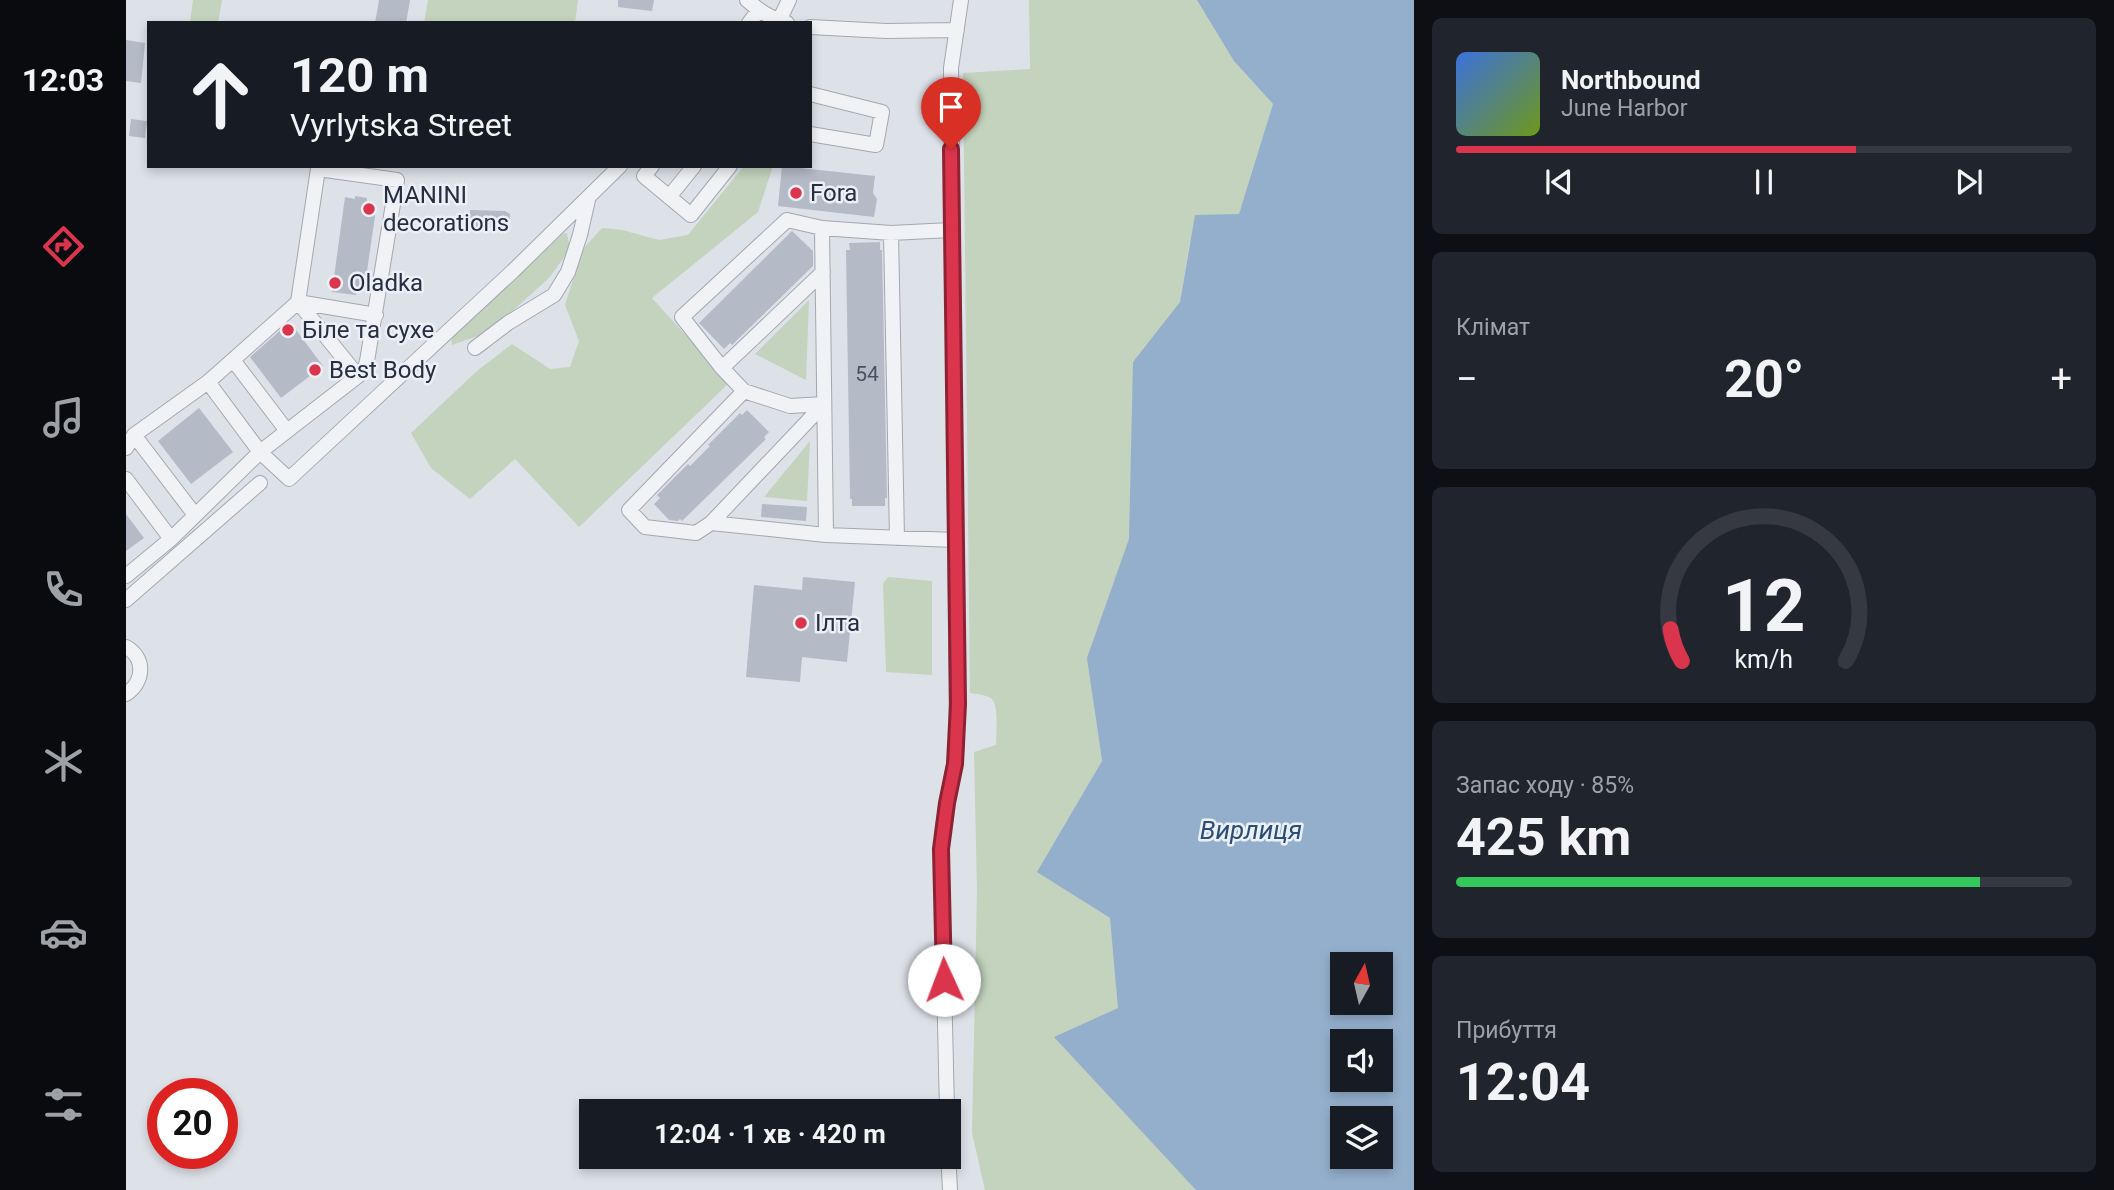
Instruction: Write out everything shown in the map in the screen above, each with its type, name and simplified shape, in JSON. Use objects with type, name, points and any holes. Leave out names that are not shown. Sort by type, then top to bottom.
[{"type":"street","points":[[747,0],[780,21]]},
{"type":"street","points":[[782,21],[789,0]]},
{"type":"street","points":[[947,1099],[941,849],[957,748],[951,68],[961,0]]},
{"type":"street","points":[[751,21],[759,10]]},
{"type":"street","points":[[812,27],[886,31],[957,30]]},
{"type":"street","points":[[812,94],[882,111],[876,145],[812,134]]},
{"type":"street","points":[[208,382],[260,452],[289,479],[618,168]]},
{"type":"street","points":[[650,168],[644,176],[691,215],[728,168]]},
{"type":"street","points":[[669,197],[692,168]]},
{"type":"street","points":[[126,576],[171,539],[260,452],[358,376],[368,361],[397,180],[318,169],[298,302],[208,382],[130,442],[195,515]]},
{"type":"street","points":[[475,348],[508,323],[554,295],[568,272],[580,235],[587,200]]},
{"type":"street","points":[[824,404],[790,406],[744,391],[682,317],[787,220],[822,228],[891,233],[951,230]]},
{"type":"street","points":[[822,228],[826,535]]},
{"type":"street","points":[[891,233],[897,538]]},
{"type":"street","points":[[723,368],[822,272]]},
{"type":"street","points":[[298,302],[376,315]]},
{"type":"street","points":[[298,302],[358,376]]},
{"type":"street","points":[[233,360],[287,431]]},
{"type":"street","points":[[744,391],[628,510],[645,527],[696,533],[711,523],[824,404]]},
{"type":"street","points":[[126,480],[171,539]]},
{"type":"street","points":[[126,600],[260,483]]},
{"type":"street","points":[[711,523],[826,535],[955,540]]},
{"type":"street","points":[[126,647],[136,655],[141,671],[135,688],[126,694]]},
{"type":"street","points":[[949,1169],[950,1190]]},
{"type":"green space","points":[[193,0],[222,0],[218,21],[190,21]]},
{"type":"green space","points":[[428,0],[578,0],[575,21],[424,21]]},
{"type":"green space","points":[[1029,0],[1203,0],[1242,70],[1273,104],[1261,145],[1263,181],[1245,196],[1239,214],[1190,241],[1180,302],[1163,324],[1129,539],[1094,707],[1102,761],[1076,806],[1086,903],[1110,918],[1123,943],[1118,1009],[1094,1020],[1221,1190],[985,1190],[972,1133],[977,890],[974,752],[996,745],[997,721],[992,699],[970,693],[963,73],[1030,69]]},
{"type":"green space","points":[[742,168],[772,168],[758,212],[652,298],[729,383],[579,527],[515,459],[470,499],[431,468],[411,433],[477,371],[512,344],[550,369],[570,367],[579,341],[565,305],[583,249],[602,228],[622,230],[659,240],[688,235]]},
{"type":"green space","points":[[567,233],[570,249],[549,278],[489,332],[452,345],[451,335]]},
{"type":"green space","points":[[809,300],[806,380],[755,354]]},
{"type":"green space","points":[[810,441],[807,501],[764,497]]},
{"type":"green space","points":[[888,577],[932,581],[932,675],[886,672],[883,584]]},
{"type":"water","name":"Вирлиця","points":[[1197,0],[1414,0],[1414,1190],[1196,1190],[1054,1037],[1118,1008],[1110,918],[1037,872],[1102,761],[1087,658],[1129,539],[1133,362],[1180,302],[1195,215],[1239,214],[1273,104],[1234,61]]},
{"type":"building","points":[[379,0],[410,0],[406,21],[375,21]]},
{"type":"building","points":[[618,0],[654,0],[652,11],[618,7]]},
{"type":"building","points":[[126,40],[145,43],[141,83],[126,81]]},
{"type":"building","points":[[131,119],[147,121],[145,138],[129,136]]},
{"type":"building","points":[[782,168],[875,176],[873,193],[877,199],[874,217],[778,206]]},
{"type":"building","points":[[355,196],[367,198],[367,201],[372,202],[371,210],[375,216],[366,278],[356,295],[332,292],[345,197],[355,199]]},
{"type":"building","points":[[470,210],[505,211],[510,214],[510,223],[504,228],[470,227]]},
{"type":"building","points":[[792,231],[813,251],[813,266],[732,345],[730,343],[724,349],[699,323]]},
{"type":"building","points":[[880,242],[887,498],[885,506],[852,506],[846,250],[850,250],[849,243]]},
{"type":"building","points":[[290,322],[323,366],[281,398],[250,357]]},
{"type":"building","points":[[199,408],[233,452],[191,484],[158,441]]},
{"type":"building","points":[[747,410],[769,432],[764,437],[766,439],[682,521],[669,520],[654,504],[660,498],[657,495],[688,464],[690,466],[740,413],[742,415]]},
{"type":"building","points":[[762,504],[807,507],[806,521],[761,517]]},
{"type":"building","points":[[126,514],[144,538],[126,551]]},
{"type":"building","name":"Ілта","points":[[803,577],[855,582],[847,662],[802,657],[800,682],[746,677],[754,585],[802,590]]},
{"type":"place","name":"Fora","points":[[796,193]]},
{"type":"place","name":"MANINI decorations","points":[[369,209]]},
{"type":"place","name":"Oladka","points":[[335,283]]},
{"type":"place","name":"Біле та сухе","points":[[288,330]]},
{"type":"place","name":"Best Body","points":[[315,370]]},
{"type":"place","name":"Ілта","points":[[801,623]]},
{"type":"route","points":[[944,980],[941,849],[957,748],[958,704],[951,149]]}]
